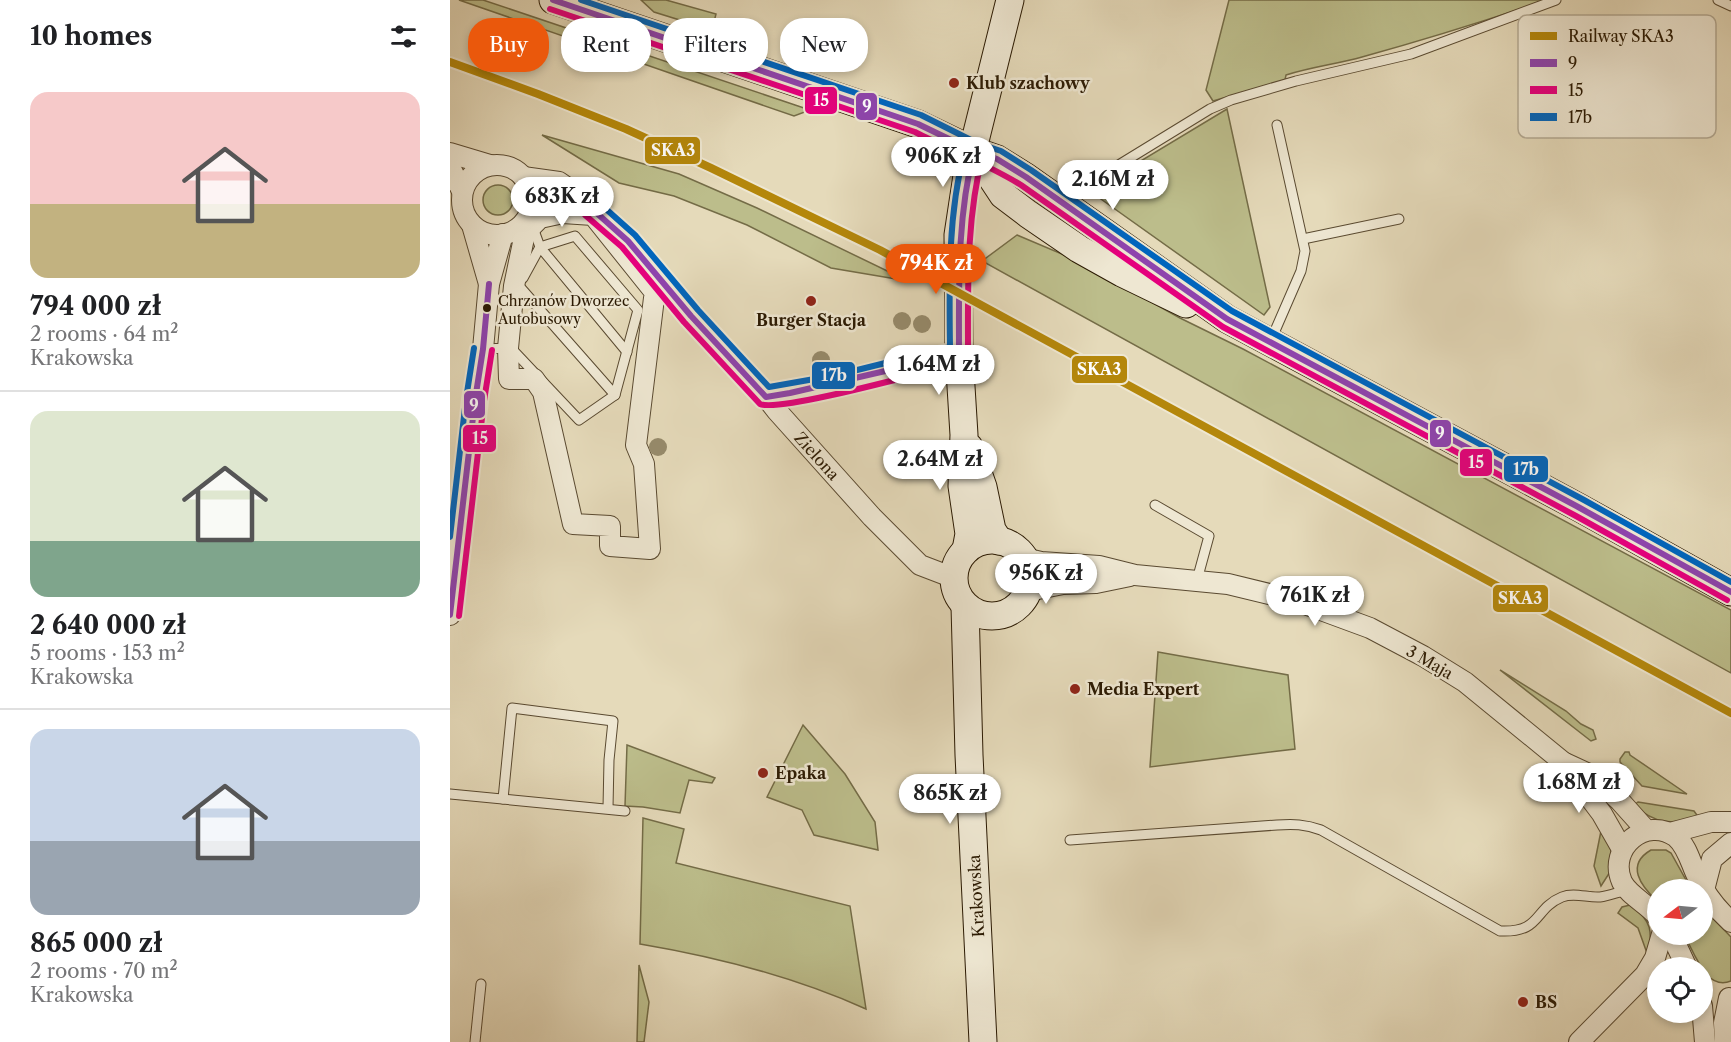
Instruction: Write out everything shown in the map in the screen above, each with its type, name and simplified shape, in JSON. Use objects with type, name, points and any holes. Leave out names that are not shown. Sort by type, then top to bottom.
[{"type":"street","points":[[554,0],[590,6],[918,123],[974,151],[997,159],[1227,319],[1580,508],[1731,592]]},
{"type":"street","points":[[966,550],[981,542],[999,541],[1015,548],[1024,558],[1029,569],[1028,591],[1020,604],[1010,612],[999,616],[981,615],[965,606],[955,588],[954,578],[958,561],[966,550],[969,534],[962,486],[964,435],[959,354],[958,236],[968,169],[1010,0]]},
{"type":"street","points":[[974,151],[1004,195],[1079,249],[1179,301],[1227,319]]},
{"type":"street","points":[[450,153],[490,165],[502,165],[514,169],[523,177],[531,193],[529,219],[514,286],[509,379],[534,380],[543,392],[573,524],[610,526],[610,546],[650,549],[644,464],[636,445],[654,298],[657,295],[593,216],[563,213],[529,219]]},
{"type":"street","points":[[489,284],[472,225],[461,203],[462,191],[469,177],[478,169],[490,165]]},
{"type":"street","points":[[450,167],[462,191]]},
{"type":"street","name":"Zielona","points":[[523,177],[559,182],[628,242],[691,316],[872,517],[920,565],[954,578]]},
{"type":"street","points":[[472,225],[482,232],[503,234],[515,230],[529,219],[591,208]]},
{"type":"street","points":[[450,615],[489,284],[503,234]]},
{"type":"street","points":[[766,397],[806,392],[906,365],[959,354]]},
{"type":"street","points":[[964,435],[983,487],[992,530],[999,541]]},
{"type":"street","name":"3 Maja","points":[[1024,558],[1041,562],[1099,566],[1135,575],[1227,584],[1294,600],[1370,628],[1423,656],[1465,682],[1563,762],[1602,814],[1622,849]]},
{"type":"street","name":"3 Maja","points":[[1028,591],[1063,584],[1096,583],[1135,575]]},
{"type":"street","name":"Krakowska","points":[[965,606],[983,1042]]},
{"type":"street","name":"3 Maja","points":[[1563,762],[1593,776],[1646,830]]},
{"type":"street","points":[[1670,833],[1712,822],[1731,822]]},
{"type":"street","points":[[1647,905],[1627,890],[1620,875],[1619,862],[1622,849],[1636,834],[1646,830],[1662,830],[1670,833],[1680,841],[1699,879]]},
{"type":"street","points":[[1707,879],[1712,860],[1731,843]]},
{"type":"street","points":[[1713,901],[1731,922]]},
{"type":"street","points":[[1578,1042],[1647,979]]},
{"type":"street","points":[[1713,996],[1730,997],[1724,1023],[1725,1042]]},
{"type":"street","points":[[1703,1023],[1705,1042]]},
{"type":"lane","points":[[1068,207],[1083,190],[1117,166],[1210,109],[1231,100],[1296,81],[1411,54],[1556,0]]},
{"type":"lane","points":[[1718,0],[1731,6]]},
{"type":"lane","points":[[1270,342],[1301,271],[1305,251],[1277,125]]},
{"type":"lane","points":[[529,219],[540,247],[627,352]]},
{"type":"lane","points":[[1303,239],[1399,219]]},
{"type":"lane","points":[[483,348],[510,348],[579,420],[615,395],[638,310],[575,236],[540,247],[519,286],[510,348]]},
{"type":"lane","points":[[519,286],[615,395]]},
{"type":"lane","points":[[1155,504],[1209,536],[1197,580]]},
{"type":"lane","points":[[503,799],[512,708],[613,721],[608,808]]},
{"type":"lane","points":[[450,794],[625,811]]},
{"type":"lane","points":[[1070,840],[1287,824],[1309,826],[1321,830],[1500,931],[1515,932],[1527,928],[1557,900],[1567,896],[1599,897],[1627,890]]},
{"type":"lane","points":[[475,1042],[481,984]]},
{"type":"green space","points":[[459,0],[483,0],[537,18],[511,18]]},
{"type":"green space","points":[[641,0],[666,0],[716,14],[715,18],[673,18],[654,12]]},
{"type":"green space","points":[[1229,0],[1547,0],[1385,51],[1286,75],[1285,80],[1213,101],[1206,90]]},
{"type":"green space","points":[[549,22],[561,26],[561,35],[549,31]]},
{"type":"green space","points":[[651,57],[663,61],[663,71],[651,66]]},
{"type":"green space","points":[[667,72],[697,72],[810,110],[794,116]]},
{"type":"green space","points":[[1227,109],[1270,307],[1264,315],[1098,197],[1124,171]]},
{"type":"green space","points":[[542,135],[679,174],[757,208],[908,281],[831,268],[747,225],[674,196],[619,183]]},
{"type":"green space","points":[[498,185],[509,189],[513,200],[509,211],[498,215],[487,211],[483,200],[487,189]]},
{"type":"green space","points":[[1017,235],[1076,260],[1180,318],[1243,349],[1731,610],[1731,673],[982,261]]},
{"type":"green space","points":[[1158,652],[1288,675],[1295,749],[1150,767]]},
{"type":"green space","points":[[1500,670],[1593,730],[1596,739],[1591,741]]},
{"type":"green space","points":[[803,725],[845,774],[875,822],[878,850],[814,835],[802,810],[767,797]]},
{"type":"green space","points":[[627,745],[715,778],[712,783],[689,780],[680,813],[625,806]]},
{"type":"green space","points":[[1625,752],[1629,752],[1630,755],[1687,794],[1642,786],[1620,762]]},
{"type":"green space","points":[[1638,802],[1694,811],[1699,818],[1664,821],[1642,812],[1634,805]]},
{"type":"green space","points":[[643,818],[684,829],[676,863],[850,906],[866,1009],[812,987],[755,969],[640,944]]},
{"type":"green space","points":[[1601,831],[1610,844],[1611,852],[1610,872],[1601,886],[1594,866]]},
{"type":"green space","points":[[1651,850],[1666,850],[1671,853],[1685,879],[1647,879],[1647,890],[1638,876],[1637,869],[1643,856]]},
{"type":"green space","points":[[1630,905],[1647,922],[1648,956],[1638,928],[1618,913],[1622,907]]},
{"type":"green space","points":[[1713,918],[1731,937],[1731,981],[1722,983],[1713,979],[1713,957],[1696,957],[1689,945],[1713,945]]},
{"type":"green space","points":[[639,965],[649,1002],[644,1042],[637,1042]]},
{"type":"rail line","name":"SKA3","points":[[450,62],[626,129],[880,250],[1731,713]]},
{"type":"transit line","name":"9","points":[[553,0],[918,124],[974,151],[997,159],[1227,319],[1580,508],[1731,592]]},
{"type":"transit line","name":"17b","points":[[581,0],[921,115],[977,143],[1001,151],[1232,311],[1584,500],[1731,582]]},
{"type":"transit line","name":"15","points":[[550,9],[915,132],[995,170],[1021,185],[1223,327],[1576,516],[1727,600]]},
{"type":"transit line","name":"17b","points":[[597,201],[635,235],[698,310],[769,387],[837,375],[950,347],[950,272],[953,223],[959,173],[965,149]]},
{"type":"transit line","name":"9","points":[[591,208],[628,241],[691,316],[766,397],[959,354],[959,277],[962,226],[964,201],[974,151]]},
{"type":"transit line","name":"15","points":[[585,215],[622,247],[684,322],[760,404],[795,402],[824,397],[966,360],[973,203],[983,153]]},
{"type":"transit line","name":"9","points":[[450,615],[489,284]]},
{"type":"transit line","name":"17b","points":[[450,537],[474,348]]},
{"type":"transit line","name":"15","points":[[459,616],[492,350]]},
{"type":"place","name":"Klub szachowy","points":[[954,83]]},
{"type":"place","name":"Burger Stacja","points":[[811,301]]},
{"type":"place","name":"Chrzanów Dworzec Autobusowy","points":[[487,308]]},
{"type":"place","name":"Media Expert","points":[[1075,689]]},
{"type":"place","name":"Epaka","points":[[763,773]]},
{"type":"place","name":"BS","points":[[1523,1002]]}]
